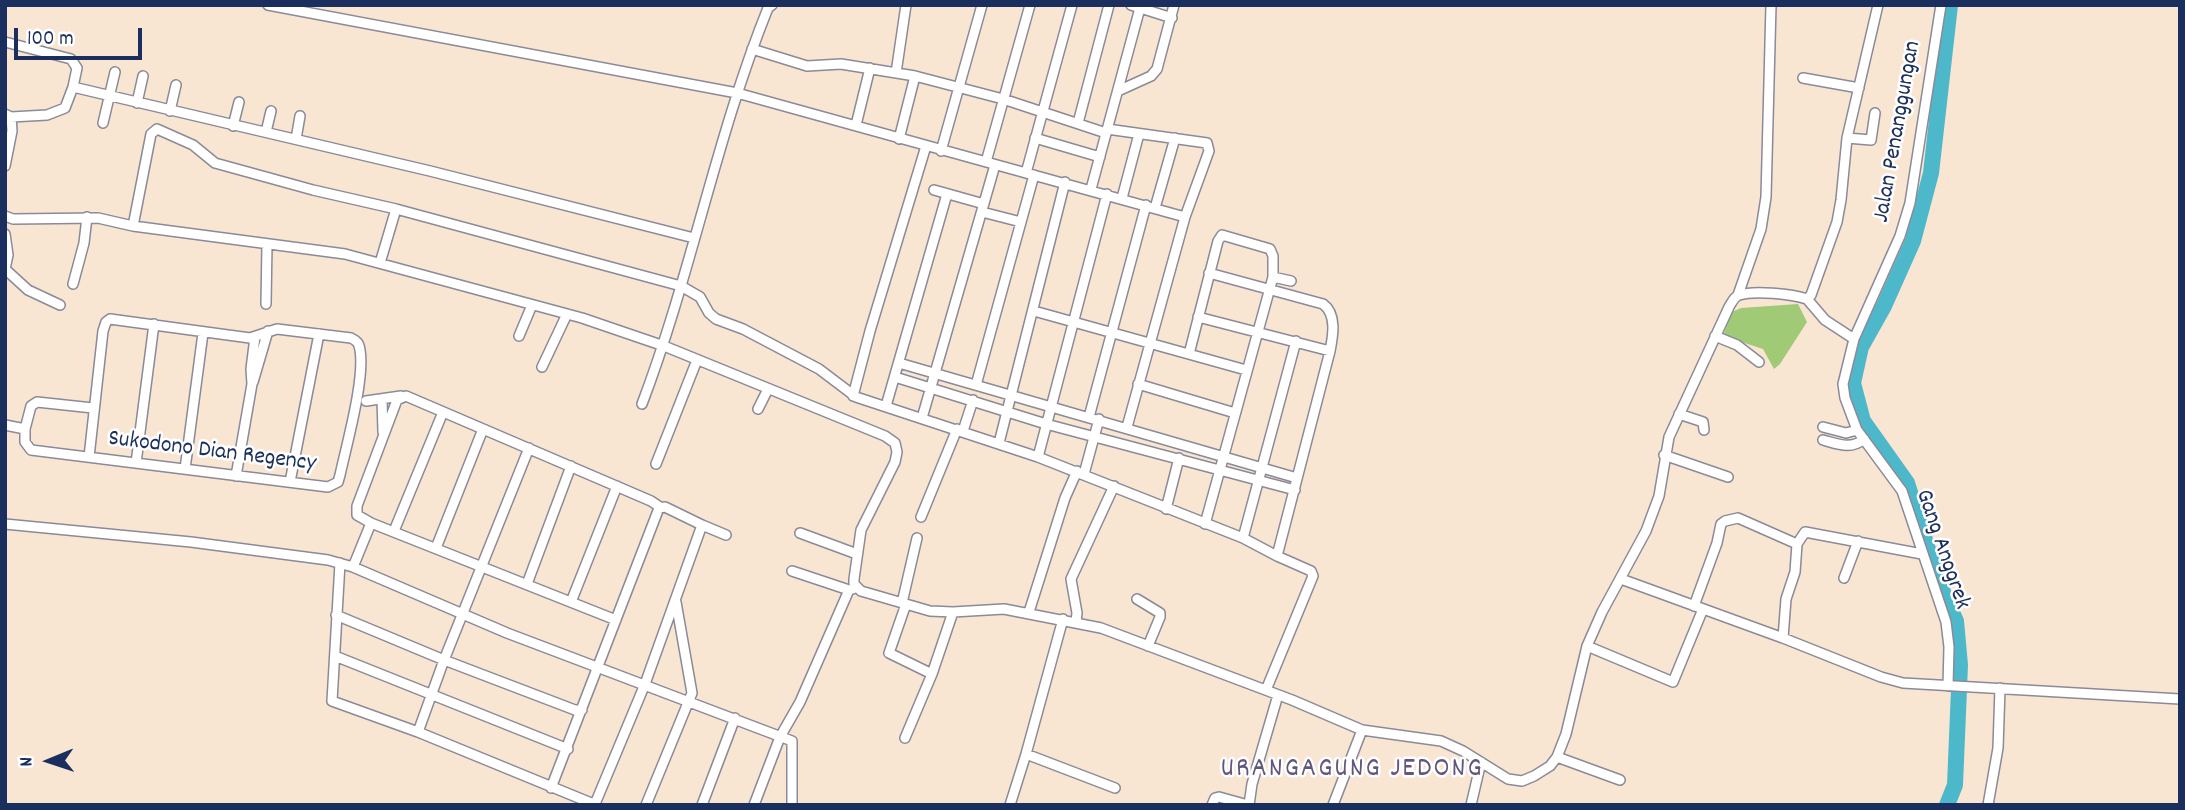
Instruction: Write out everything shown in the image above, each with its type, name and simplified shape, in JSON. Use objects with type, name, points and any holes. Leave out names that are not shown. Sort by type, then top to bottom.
[{"type":"street","points":[[268,5],[737,93],[1185,217]]},
{"type":"street","points":[[298,5],[678,77],[688,82]]},
{"type":"street","points":[[642,404],[664,346],[737,93],[768,8],[772,5]]},
{"type":"street","points":[[896,73],[906,5]]},
{"type":"street","points":[[941,151],[982,5]]},
{"type":"street","points":[[922,418],[983,208],[1003,99],[1030,5]]},
{"type":"street","points":[[976,385],[1021,222],[1035,138],[1072,5]]},
{"type":"street","points":[[1077,123],[1109,5]]},
{"type":"street","points":[[1118,91],[1151,76],[1157,69],[1174,5]]},
{"type":"street","points":[[792,571],[930,611],[953,612],[992,608],[1029,612],[1111,631],[1362,730],[1441,741],[1508,779],[1522,781],[1534,776],[1550,766],[1557,757],[1566,734],[1587,646],[1657,505],[1669,437],[1729,307],[1738,295],[1757,240],[1766,197],[1771,5]]},
{"type":"street","points":[[1807,299],[1811,296],[1837,222],[1847,138],[1878,5]]},
{"type":"street","name":"Jalan Penanggungan","points":[[1854,340],[1900,236],[1910,203],[1941,5]]},
{"type":"street","points":[[1091,189],[1118,91],[1135,7],[1172,18]]},
{"type":"street","points":[[5,42],[74,61],[77,68],[67,104],[61,111],[47,115],[8,115],[12,131],[5,166]]},
{"type":"street","points":[[752,49],[807,66],[833,63],[915,76],[1003,99],[1107,131],[1204,141],[1208,145],[1209,151],[1185,217],[1127,427]]},
{"type":"street","points":[[856,125],[870,68]]},
{"type":"street","points":[[103,123],[115,72]]},
{"type":"street","points":[[137,103],[143,76]]},
{"type":"street","points":[[899,139],[915,76]]},
{"type":"street","points":[[1803,78],[1859,88]]},
{"type":"street","points":[[170,111],[176,85]]},
{"type":"street","points":[[73,87],[296,139],[694,238]]},
{"type":"street","points":[[233,126],[239,102]]},
{"type":"street","points":[[266,132],[271,111]]},
{"type":"street","points":[[1847,138],[1871,140],[1875,113]]},
{"type":"street","points":[[296,139],[300,116]]},
{"type":"street","points":[[133,226],[151,134],[157,129],[193,145],[215,163],[681,286],[701,296],[709,313],[716,318],[743,329],[819,369],[853,396],[999,443],[1081,473],[1243,538],[1283,560],[1311,571],[1313,576],[1266,690]]},
{"type":"street","points":[[1122,198],[1139,134]]},
{"type":"street","points":[[1035,138],[1100,156]]},
{"type":"street","points":[[1029,612],[1065,498],[1081,473],[1095,437],[1094,418],[1112,333],[1175,138]]},
{"type":"street","points":[[853,396],[926,146]]},
{"type":"street","points":[[999,443],[1065,182]]},
{"type":"street","points":[[934,190],[1021,222]]},
{"type":"street","points":[[887,406],[947,194]]},
{"type":"street","points":[[1038,457],[1107,194]]},
{"type":"street","points":[[380,263],[396,209]]},
{"type":"street","points":[[5,216],[13,219],[105,218],[133,226],[345,254],[568,314],[664,346],[885,436],[895,443],[897,457],[861,530],[853,589],[800,702],[780,737],[754,805]]},
{"type":"street","points":[[73,284],[84,243],[87,217]]},
{"type":"street","points":[[5,234],[8,255],[5,269],[28,290],[60,305]]},
{"type":"street","points":[[1189,354],[1218,241],[1225,235],[1270,249],[1273,256],[1273,277],[1205,524]]},
{"type":"street","points":[[266,304],[267,244]]},
{"type":"street","points":[[1209,273],[1327,307],[1333,327],[1330,351],[1297,478],[1283,560]]},
{"type":"street","points":[[1273,277],[1291,281]]},
{"type":"street","points":[[1738,295],[1784,293],[1807,299],[1825,320],[1854,340]]},
{"type":"street","points":[[519,336],[532,305]]},
{"type":"street","points":[[1034,311],[1246,370]]},
{"type":"street","points":[[542,367],[568,314]]},
{"type":"street","points":[[1198,317],[1257,330],[1330,351]]},
{"type":"street","name":"Sukodono Dian Regency","points":[[25,429],[25,442],[31,450],[328,487],[338,482],[360,376],[360,348],[356,340],[277,329],[255,337],[204,333],[110,319],[106,322],[93,408],[89,457]]},
{"type":"street","points":[[136,463],[153,324]]},
{"type":"street","points":[[252,384],[268,331]]},
{"type":"street","points":[[185,469],[204,333]]},
{"type":"street","points":[[290,482],[319,334]]},
{"type":"street","points":[[1716,336],[1737,345],[1759,362]]},
{"type":"street","points":[[236,476],[252,384],[255,337]]},
{"type":"street","name":"Gang Anggrek","points":[[1854,340],[1843,384],[1847,408],[1857,430],[1902,491],[1946,622],[1949,647],[1945,686]]},
{"type":"street","points":[[1243,538],[1296,341]]},
{"type":"street","points":[[656,464],[698,360]]},
{"type":"street","points":[[899,363],[1297,478]]},
{"type":"street","points":[[895,376],[1046,424],[1295,490]]},
{"type":"street","points":[[1138,384],[1235,413]]},
{"type":"street","points":[[758,409],[768,388]]},
{"type":"street","points":[[401,396],[397,400],[355,511],[357,515],[371,523],[616,620]]},
{"type":"street","points":[[366,401],[406,396],[726,535]]},
{"type":"street","points":[[382,399],[383,437]]},
{"type":"street","points":[[921,517],[973,400]]},
{"type":"street","points":[[5,425],[25,429],[31,406],[37,402],[93,408]]},
{"type":"street","points":[[394,531],[443,412]]},
{"type":"street","points":[[1679,414],[1703,422],[1704,430]]},
{"type":"street","points":[[1823,427],[1846,433],[1857,430]]},
{"type":"street","points":[[436,548],[483,429]]},
{"type":"street","points":[[1823,440],[1850,446],[1864,439]]},
{"type":"street","points":[[418,732],[443,660],[528,448]]},
{"type":"street","points":[[1664,455],[1728,477]]},
{"type":"street","points":[[1166,509],[1179,458]]},
{"type":"street","points":[[527,584],[571,466]]},
{"type":"street","points":[[571,602],[617,486]]},
{"type":"street","points":[[1076,622],[1077,612],[1071,579],[1114,486]]},
{"type":"street","points":[[551,788],[660,507]]},
{"type":"street","points":[[1587,646],[1673,682],[1698,607],[1721,524],[1725,520],[1738,518],[1797,544]]},
{"type":"street","points":[[353,567],[371,523]]},
{"type":"street","points":[[5,524],[191,542],[353,567],[507,633],[792,741],[792,805]]},
{"type":"street","points":[[340,563],[332,701],[418,732],[596,805],[645,684],[702,525]]},
{"type":"street","points":[[1783,638],[1786,599],[1795,572],[1797,544],[1803,535],[1809,532],[1922,554]]},
{"type":"street","points":[[800,533],[857,554]]},
{"type":"street","points":[[917,538],[904,603],[889,653],[932,674]]},
{"type":"street","points":[[1844,578],[1858,541]]},
{"type":"street","points":[[1621,579],[1903,683],[2180,699]]},
{"type":"street","points":[[1137,599],[1160,613],[1148,646]]},
{"type":"street","points":[[646,805],[692,693],[676,601]]},
{"type":"street","points":[[905,738],[932,674],[953,612]]},
{"type":"street","points":[[336,615],[443,660],[582,710]]},
{"type":"street","points":[[1010,805],[1063,619]]},
{"type":"street","points":[[335,656],[568,749]]},
{"type":"street","points":[[1989,805],[1998,748],[2000,688]]},
{"type":"street","points":[[1212,805],[1215,798],[1219,797],[1249,805],[1252,784],[1278,695]]},
{"type":"street","points":[[702,805],[734,718]]},
{"type":"street","points":[[1333,805],[1362,730]]},
{"type":"street","points":[[1026,754],[1115,788]]},
{"type":"street","points":[[1557,757],[1620,780]]},
{"type":"street","points":[[1471,805],[1481,762]]},
{"type":"green space","points":[[1798,304],[1807,322],[1774,369],[1763,349],[1723,336],[1732,312],[1741,308]]},
{"type":"waterway","points":[[1947,805],[1955,785],[1960,665],[1956,621],[1938,581],[1907,483],[1863,421],[1853,383],[1861,347],[1884,306],[1913,241],[1931,173],[1950,5]]},
{"type":"district","name":"URANGAGUNG JEDONG","points":[[1352,771]]}]
